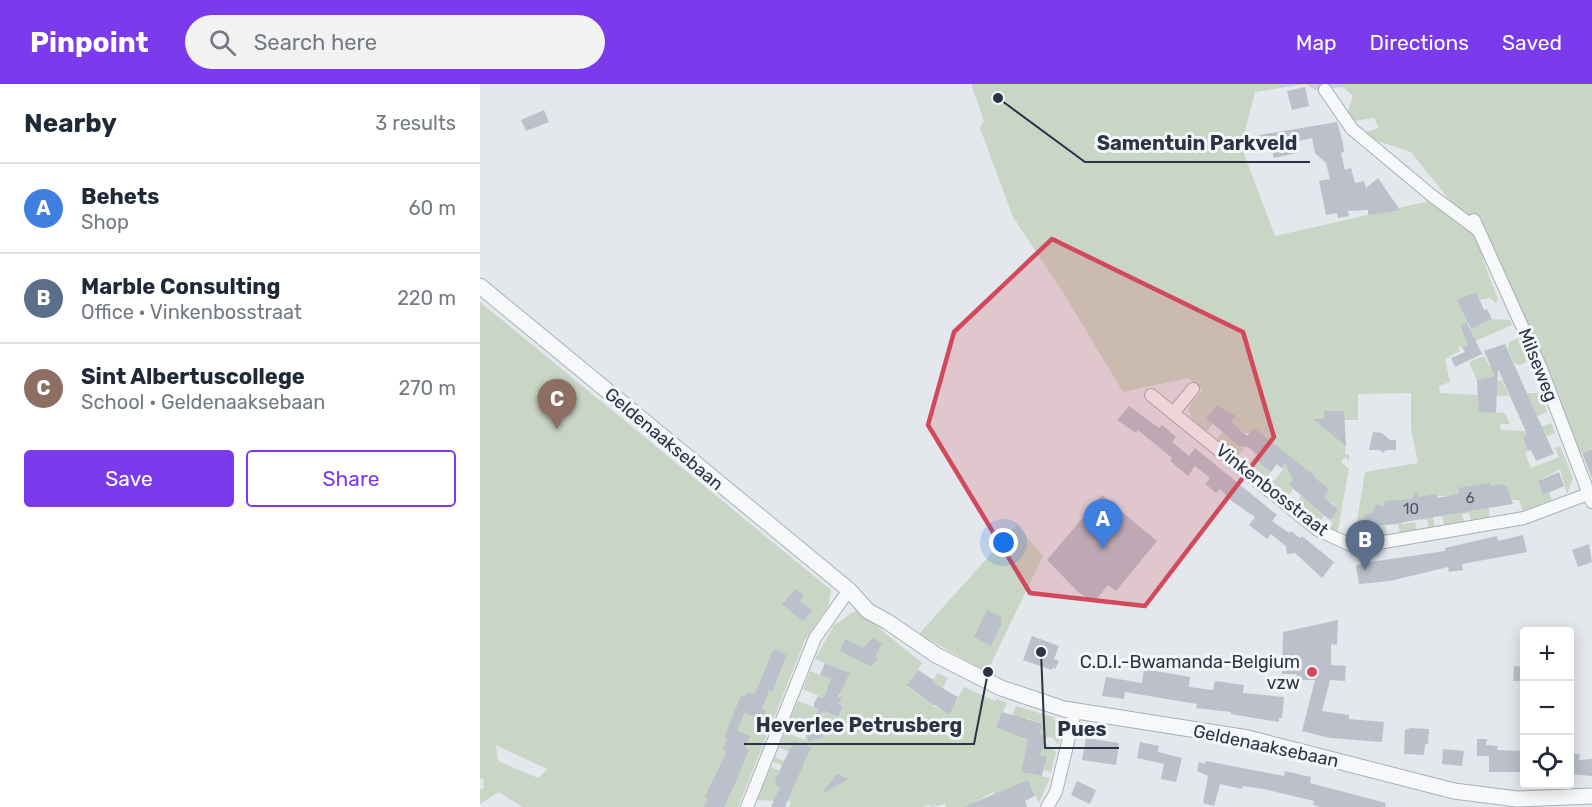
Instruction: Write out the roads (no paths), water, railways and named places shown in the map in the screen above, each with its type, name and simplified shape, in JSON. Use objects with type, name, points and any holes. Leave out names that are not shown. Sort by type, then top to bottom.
[{"type":"street","name":"Milseweg","points":[[1325,90],[1352,129],[1431,195],[1477,225],[1540,366],[1590,498]]},
{"type":"street","name":"Geldenaaksebaan","points":[[480,286],[849,590],[876,603],[888,622],[936,655],[983,680],[1035,701],[1075,712],[1248,738],[1454,791],[1517,799],[1592,796]]},
{"type":"street","points":[[1173,413],[1193,389]]},
{"type":"street","name":"Vinkenbosstraat","points":[[1151,395],[1318,530],[1355,547],[1524,518],[1590,498]]},
{"type":"street","points":[[747,807],[816,638],[849,590]]},
{"type":"street","points":[[1047,807],[1056,792],[1075,712]]},
{"type":"place","name":"Samentuin Parkveld","points":[[998,98]]},
{"type":"place","name":"Sint Albertuscollege","points":[[557,429]]},
{"type":"place","name":"Behets","points":[[1103,549]]},
{"type":"place","name":"Marble Consulting","points":[[1365,570]]},
{"type":"place","name":"Pues","points":[[1041,652]]},
{"type":"place","name":"Heverlee Petrusberg","points":[[988,672]]},
{"type":"place","name":"C.D.I.-Bwamanda-Belgium vzw","points":[[1312,672]]}]
